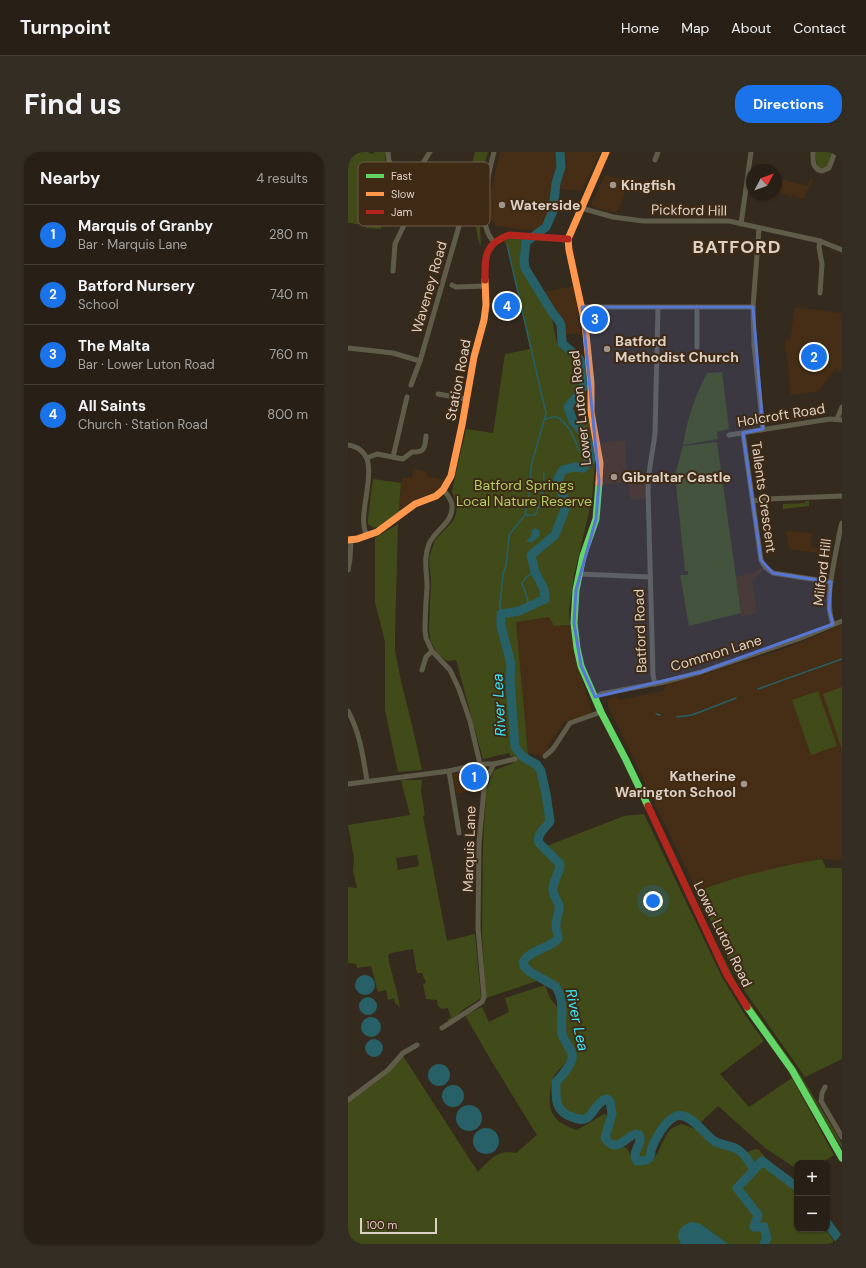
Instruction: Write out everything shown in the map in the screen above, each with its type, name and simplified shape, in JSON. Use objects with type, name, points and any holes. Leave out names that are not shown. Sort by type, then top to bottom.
[{"type":"main road","points":[[494,242],[509,235],[568,239],[606,152]]},
{"type":"main road","name":"Lower Luton Road","points":[[568,239],[572,265],[582,307],[591,383],[591,412],[600,463],[596,519],[579,574],[574,611],[575,636],[581,666],[601,712],[626,760],[727,975],[739,996],[794,1073],[842,1158]]},
{"type":"main road","name":"Station Road","points":[[443,490],[451,476],[474,357],[484,320],[486,305],[485,255],[494,242]]},
{"type":"main road","points":[[349,540],[377,532],[415,504],[436,496],[443,490]]},
{"type":"street","points":[[388,152],[389,162]]},
{"type":"street","points":[[424,162],[430,152]]},
{"type":"street","points":[[490,171],[494,152]]},
{"type":"street","points":[[655,160],[658,152]]},
{"type":"street","points":[[741,224],[751,152]]},
{"type":"street","points":[[813,152],[815,167],[822,171],[829,168],[835,152]]},
{"type":"street","name":"Pickford Hill","points":[[581,208],[619,218],[643,221],[716,220],[741,224],[820,241],[842,250]]},
{"type":"street","points":[[393,271],[395,244],[404,226]]},
{"type":"street","name":"Waveney Road","points":[[412,385],[459,226]]},
{"type":"street","points":[[486,226],[494,242]]},
{"type":"street","points":[[759,228],[753,307],[754,345],[763,429]]},
{"type":"street","points":[[820,241],[819,247],[822,264],[820,294]]},
{"type":"street","points":[[452,285],[456,287],[486,286]]},
{"type":"street","points":[[582,307],[753,307]]},
{"type":"street","name":"Batford Road","points":[[655,684],[653,675],[648,472],[653,452],[655,433],[658,307]]},
{"type":"street","points":[[697,307],[698,347]]},
{"type":"street","points":[[348,348],[393,353],[420,361]]},
{"type":"street","points":[[438,394],[466,399]]},
{"type":"street","points":[[394,457],[408,397]]},
{"type":"street","name":"Holcroft Road","points":[[729,435],[830,419],[840,419],[842,407]]},
{"type":"street","name":"Tallents Crescent","points":[[743,433],[761,560],[765,567],[774,574],[831,582]]},
{"type":"street","points":[[367,458],[377,454],[403,459],[412,452],[422,451],[425,446],[426,436]]},
{"type":"street","points":[[348,445],[358,448],[367,458],[369,464],[363,519],[363,529],[366,536]]},
{"type":"street","points":[[443,490],[453,507],[447,522],[432,538],[425,561],[427,579],[426,638],[432,651],[450,670],[459,690],[470,720],[480,764],[486,777]]},
{"type":"street","points":[[753,501],[841,498]]},
{"type":"street","name":"Milford Hill","points":[[833,624],[829,610],[831,582],[842,524]]},
{"type":"street","points":[[348,570],[350,559],[349,540]]},
{"type":"street","name":"Batford Road","points":[[579,574],[650,576]]},
{"type":"street","name":"Common Lane","points":[[595,697],[601,694],[685,677],[802,638],[842,621]]},
{"type":"street","points":[[422,670],[426,657],[432,651]]},
{"type":"street","points":[[348,711],[353,720],[361,744],[367,781]]},
{"type":"street","points":[[545,756],[553,749],[570,723],[601,712]]},
{"type":"street","points":[[348,784],[449,771],[480,764],[494,764],[515,759]]},
{"type":"street","points":[[486,777],[494,764]]},
{"type":"street","points":[[449,771],[459,833]]},
{"type":"street","name":"Marquis Lane","points":[[442,1028],[482,1002],[484,997],[478,928],[479,843],[486,777]]},
{"type":"street","points":[[348,1100],[388,1070],[403,1053],[417,1045]]},
{"type":"street","points":[[825,1087],[822,1093],[821,1101],[842,1137]]},
{"type":"highlighted area","points":[[582,307],[753,307],[763,429],[743,433],[761,560],[773,573],[831,582],[829,609],[833,624],[701,672],[595,697],[581,666],[574,623],[576,590],[596,519],[599,481]]},
{"type":"shaded area","points":[[500,152],[556,152],[557,176],[551,206],[547,219],[540,228],[536,230],[526,230],[495,225],[490,216],[491,192]]},
{"type":"shaded area","points":[[563,152],[600,152],[582,191],[560,189],[564,164]]},
{"type":"shaded area","points":[[605,175],[630,181],[617,213],[599,209],[591,205]]},
{"type":"shaded area","points":[[811,178],[813,180],[804,199],[782,194],[782,179],[807,186]]},
{"type":"shaded area","points":[[573,286],[581,333],[564,335],[561,318],[551,305],[544,292]]},
{"type":"shaded area","points":[[795,307],[841,313],[842,309],[842,372],[835,369],[819,391],[791,395],[785,340],[790,339]]},
{"type":"shaded area","points":[[587,311],[602,311],[603,327],[589,328]]},
{"type":"shaded area","points":[[587,387],[587,412],[571,413],[573,405]]},
{"type":"shaded area","points":[[625,440],[627,482],[604,485],[604,467],[601,443]]},
{"type":"shaded area","points":[[413,468],[427,472],[427,476],[445,480],[440,488],[399,510],[402,478],[412,478]]},
{"type":"shaded area","points":[[645,478],[645,499],[631,500],[628,482]]},
{"type":"shaded area","points":[[786,531],[812,533],[811,545],[813,548],[832,552],[831,555],[789,549]]},
{"type":"shaded area","points":[[761,568],[764,570],[752,581],[757,613],[742,616],[736,577],[754,573]]},
{"type":"shaded area","points":[[549,617],[554,626],[570,625],[579,669],[592,713],[564,722],[542,756],[528,753],[516,622]]},
{"type":"shaded area","name":"Katherine Warington School","points":[[842,625],[842,860],[822,859],[719,883],[697,891],[608,706],[608,700],[615,696],[620,700],[662,691],[668,683],[702,675],[784,649]]},
{"type":"shaded area","points":[[477,767],[480,768],[483,773],[484,780],[481,790],[457,794],[453,774]]},
{"type":"green space","points":[[348,152],[369,152],[374,154],[374,152],[386,152],[385,162],[358,162],[358,224],[348,223]]},
{"type":"green space","points":[[475,152],[488,152],[485,162],[472,162]]},
{"type":"green space","points":[[815,152],[833,152],[828,167],[822,169],[817,166]]},
{"type":"green space","points":[[366,226],[381,226],[381,229],[366,228]]},
{"type":"green space","points":[[475,226],[480,226],[481,246],[478,240]]},
{"type":"green space","name":"Batford Springs Local Nature Reserve","points":[[510,238],[525,239],[522,257],[524,270],[532,279],[551,314],[557,343],[565,352],[573,356],[578,369],[579,385],[569,404],[572,422],[589,420],[595,464],[592,499],[574,576],[569,610],[570,625],[554,626],[549,617],[516,622],[528,753],[532,761],[541,771],[550,821],[540,834],[539,840],[544,847],[624,816],[644,814],[722,977],[743,1012],[764,1041],[720,1074],[749,1107],[792,1078],[834,1155],[826,1160],[794,1160],[794,1167],[765,1148],[718,1106],[698,1125],[682,1116],[677,1116],[672,1119],[659,1134],[649,1158],[637,1161],[635,1154],[640,1142],[639,1135],[636,1134],[617,1145],[609,1143],[605,1138],[612,1114],[610,1101],[607,1099],[601,1102],[590,1116],[583,1119],[578,1119],[566,1114],[559,1108],[556,1099],[556,1082],[568,1068],[571,1062],[572,1053],[563,1037],[562,1005],[558,990],[543,979],[486,998],[482,933],[483,844],[486,792],[492,774],[495,770],[513,763],[513,756],[510,756],[509,753],[483,759],[456,660],[447,661],[437,653],[431,642],[429,632],[431,581],[429,558],[435,540],[453,521],[456,514],[457,506],[452,491],[466,429],[493,433],[505,354],[530,349],[508,247],[504,241]]},
{"type":"green space","points":[[722,372],[729,429],[717,432],[718,439],[683,445],[692,408],[707,373]]},
{"type":"green space","points":[[717,442],[741,613],[689,626],[680,575],[688,575],[688,571],[685,571],[675,475],[683,446]]},
{"type":"green space","points":[[373,479],[401,483],[399,510],[401,510],[379,527],[374,528],[368,524]]},
{"type":"green space","points":[[805,501],[809,501],[809,506],[783,509],[783,504],[805,503]]},
{"type":"green space","points":[[398,524],[395,651],[422,770],[398,772],[385,710],[385,642],[375,602],[375,538]]},
{"type":"green space","points":[[842,687],[842,749],[823,694]]},
{"type":"green space","points":[[818,691],[837,746],[811,755],[792,700]]},
{"type":"green space","points":[[401,780],[422,780],[421,791],[425,815],[423,816],[447,941],[475,934],[481,998],[464,1009],[448,1023],[448,1019],[451,1018],[448,1008],[442,1009],[438,1006],[437,1000],[426,999],[423,984],[426,983],[422,973],[417,973],[413,949],[391,953],[388,955],[400,1007],[395,1003],[394,998],[388,1000],[386,990],[378,992],[371,966],[357,968],[356,964],[348,963],[348,887],[357,888],[353,871],[354,858],[348,825],[410,815]],"holes":[[[417,855],[419,866],[398,870],[396,858]]]},
{"type":"green space","points":[[659,821],[717,945],[739,988],[796,1068],[833,1128],[842,1144],[842,1148],[734,983],[658,822]]},
{"type":"green space","points":[[822,859],[826,868],[842,868],[842,1059],[805,1077],[746,993],[732,968],[697,891],[759,872]]},
{"type":"green space","points":[[545,985],[550,998],[560,1011],[558,1020],[559,1035],[569,1056],[554,1076],[551,1085],[550,1102],[552,1113],[559,1121],[576,1130],[606,1114],[607,1119],[602,1137],[605,1143],[611,1148],[627,1148],[633,1161],[639,1165],[647,1164],[652,1161],[670,1130],[681,1124],[698,1131],[705,1135],[713,1143],[735,1151],[743,1157],[749,1151],[758,1149],[794,1189],[794,1232],[827,1232],[833,1240],[833,1244],[728,1244],[701,1224],[679,1241],[681,1244],[348,1244],[348,1102],[382,1078],[403,1056],[478,1172],[494,1156],[504,1152],[516,1153],[537,1135],[465,1015],[482,1007],[489,1022],[509,1012],[505,998]]},
{"type":"water","points":[[535,528],[539,530],[540,536],[532,542],[527,542],[531,536],[532,530]]},
{"type":"water","points":[[365,975],[372,978],[375,985],[372,992],[365,995],[358,992],[355,985],[358,978]]},
{"type":"water","points":[[364,997],[372,997],[377,1002],[375,1013],[372,1015],[364,1015],[359,1010],[359,1002]]},
{"type":"water","points":[[371,1017],[378,1020],[381,1027],[378,1034],[371,1037],[364,1034],[361,1027],[364,1020]]},
{"type":"water","points":[[370,1039],[378,1039],[383,1044],[381,1055],[378,1057],[370,1057],[365,1052],[365,1044]]},
{"type":"water","points":[[439,1064],[447,1067],[450,1075],[447,1083],[439,1086],[431,1083],[428,1075],[431,1067]]},
{"type":"water","points":[[453,1085],[461,1088],[464,1096],[461,1104],[453,1107],[445,1104],[442,1096],[445,1088]]},
{"type":"water","points":[[469,1105],[478,1109],[482,1118],[478,1127],[469,1131],[460,1127],[456,1118],[460,1109]]},
{"type":"water","points":[[486,1128],[495,1132],[499,1141],[495,1150],[486,1154],[477,1150],[473,1141],[477,1132]]},
{"type":"water","points":[[692,1222],[701,1224],[728,1244],[681,1244],[678,1237],[680,1230],[688,1223]]},
{"type":"waterway","name":"River Lea","points":[[560,152],[561,167],[556,183],[553,211],[546,227],[526,242],[524,261],[525,268],[561,325],[562,343],[580,360],[584,375],[583,387],[568,407],[573,421],[582,431],[589,445],[592,459],[583,468],[574,467],[563,470],[558,479],[561,491],[567,504],[555,535],[531,555],[535,572],[544,589],[545,599],[519,611],[501,614],[501,626],[511,664],[510,680],[515,747],[523,757],[537,765],[541,771],[550,821],[540,834],[538,840],[539,843],[560,864],[553,887],[553,891],[559,906],[556,926],[558,939],[530,954],[523,962],[524,966],[530,972],[555,986],[562,1003],[562,1034],[572,1052],[572,1059],[566,1071],[556,1082],[556,1099],[559,1108],[566,1114],[581,1120],[590,1116],[604,1100],[607,1099],[610,1101],[612,1114],[605,1138],[609,1143],[617,1145],[636,1134],[639,1135],[640,1142],[635,1154],[637,1161],[649,1158],[655,1141],[663,1127],[670,1120],[679,1115],[685,1116],[696,1123],[714,1141],[737,1149],[747,1158],[754,1170],[737,1188],[758,1215],[754,1227],[764,1227],[767,1238],[764,1244]]},
{"type":"waterway","points":[[501,614],[500,606],[503,574],[506,565],[509,535],[525,515],[529,498],[531,466],[546,413],[507,245]]},
{"type":"waterway","points":[[544,420],[553,417],[561,419],[571,432],[580,452]]},
{"type":"waterway","points":[[525,515],[535,515],[542,495],[544,473]]},
{"type":"waterway","points":[[529,606],[522,584],[526,577],[535,572]]},
{"type":"waterway","points":[[758,689],[842,659]]},
{"type":"waterway","points":[[677,717],[692,715],[736,698]]},
{"type":"waterway","points":[[656,714],[660,715]]},
{"type":"waterway","points":[[754,1170],[762,1161],[794,1185]]},
{"type":"waterway","points":[[830,1227],[841,1244]]},
{"type":"traffic: fast","points":[[599,483],[596,519],[583,556],[576,590],[574,623],[577,648],[581,666],[601,712],[648,806]]},
{"type":"traffic: fast","points":[[747,1007],[792,1070],[842,1158]]},
{"type":"traffic: slow","points":[[599,483],[600,463],[591,412],[591,383],[585,324],[568,239],[606,152]]},
{"type":"traffic: slow","points":[[348,540],[357,539],[377,532],[415,504],[436,496],[443,490],[451,476],[474,357],[484,320],[486,305],[485,280]]},
{"type":"traffic: jam","points":[[485,280],[486,258],[490,247],[509,235],[568,239]]},
{"type":"traffic: jam","points":[[648,806],[727,975],[747,1007]]},
{"type":"place","name":"Kingfish","points":[[613,185]]},
{"type":"place","name":"Waterside","points":[[502,205]]},
{"type":"place","name":"All Saints","points":[[507,306]]},
{"type":"place","name":"The Malta","points":[[595,319]]},
{"type":"place","name":"Batford Methodist Church","points":[[607,349]]},
{"type":"place","name":"Batford Nursery","points":[[814,357]]},
{"type":"place","name":"Gibraltar Castle","points":[[614,477]]},
{"type":"place","name":"Marquis of Granby","points":[[474,777]]},
{"type":"place","name":"Katherine Warington School","points":[[744,784]]},
{"type":"district","name":"BATFORD","points":[[737,247]]}]
